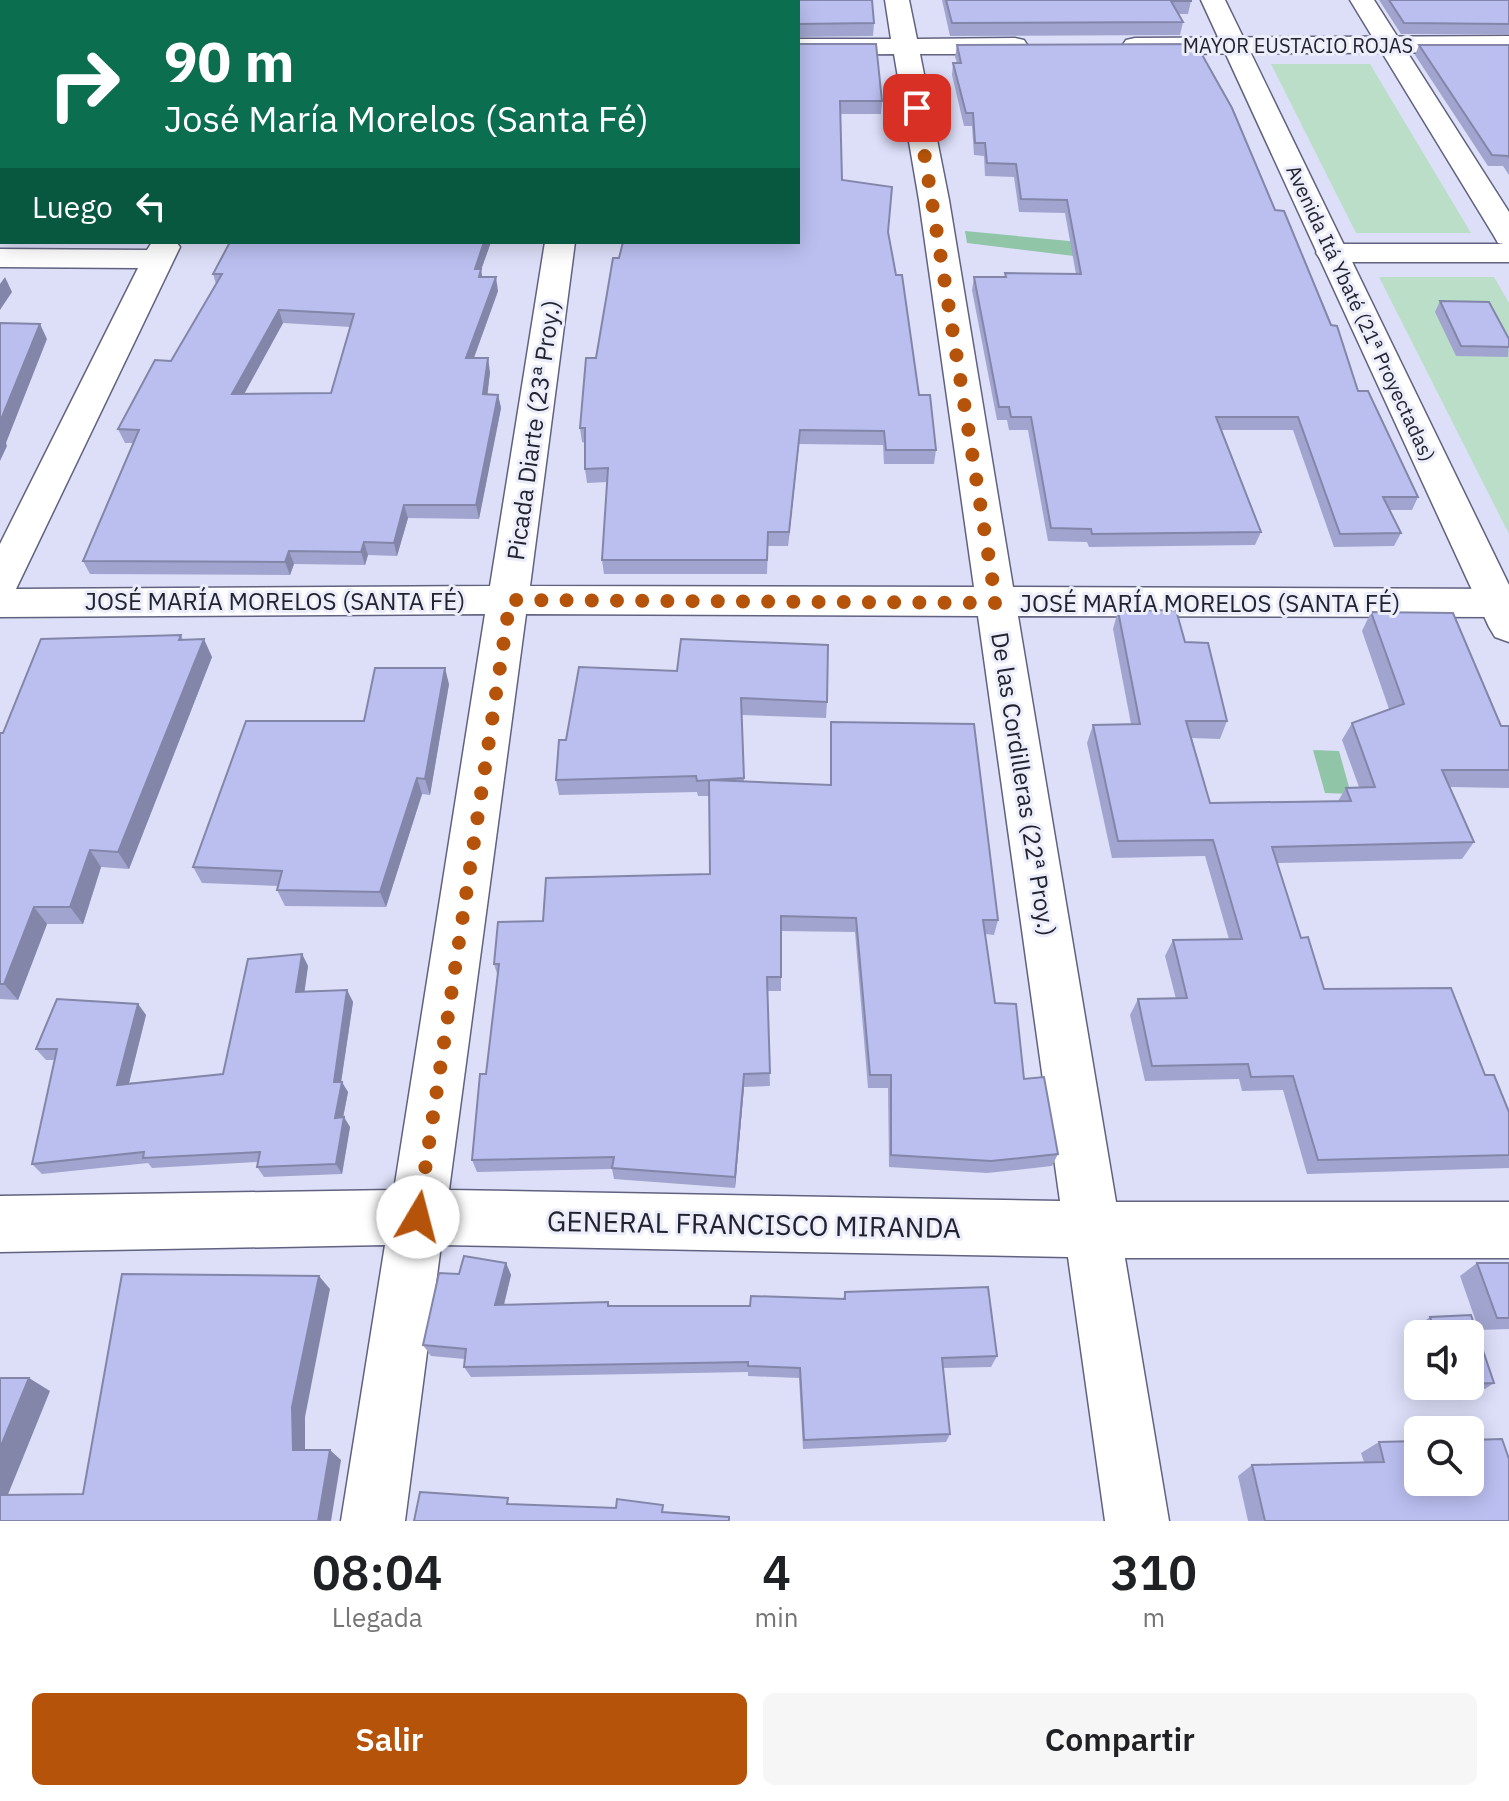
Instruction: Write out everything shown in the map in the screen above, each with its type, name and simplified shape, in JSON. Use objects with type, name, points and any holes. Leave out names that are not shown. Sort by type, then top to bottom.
[{"type":"street","name":"De las Cordilleras (22ª Proy.)","points":[[897,0],[934,200],[1137,1521]]},
{"type":"street","name":"Avenida Itá Ybaté (21ª Proyectadas)","points":[[1213,0],[1505,611]]},
{"type":"street","points":[[1362,0],[1509,236]]},
{"type":"street","name":"MAYOR EUSTACIO ROJAS","points":[[1109,46],[1509,44]]},
{"type":"street","points":[[800,47],[1047,46]]},
{"type":"street","name":"Picada Diarte (23ª Proy.)","points":[[373,1521],[560,244]]},
{"type":"street","points":[[0,258],[161,253],[0,583]]},
{"type":"street","points":[[1332,253],[1509,253]]},
{"type":"street","name":"JOSÉ MARÍA MORELOS (SANTA FÉ)","points":[[0,603],[510,600],[1505,611]]},
{"type":"street","name":"GENERAL FRANCISCO MIRANDA","points":[[0,1224],[418,1217],[1093,1230],[1509,1230]]},
{"type":"shaded area","points":[[1271,64],[1370,64],[1471,233],[1356,233]]},
{"type":"shaded area","points":[[965,231],[1090,243],[1074,256],[967,243]]},
{"type":"shaded area","points":[[1379,277],[1494,277],[1509,303],[1509,534]]},
{"type":"shaded area","points":[[1313,750],[1339,751],[1351,794],[1325,793]]},
{"type":"building","points":[[800,0],[872,0],[874,23],[800,24]]},
{"type":"building","points":[[946,0],[1191,1],[1171,1],[1183,22],[952,23]]},
{"type":"building","points":[[1389,0],[1509,0],[1509,24],[1404,23]]},
{"type":"building","points":[[800,44],[876,44],[882,101],[840,101],[842,180],[892,187],[888,232],[896,275],[902,275],[919,395],[930,395],[936,450],[886,450],[884,431],[800,430],[789,532],[768,532],[767,560],[602,560],[608,468],[585,469],[585,428],[580,428],[586,358],[596,358],[613,258],[619,258],[622,244],[800,244]]},
{"type":"building","points":[[1196,44],[1232,108],[1275,210],[1284,211],[1331,325],[1337,326],[1358,391],[1368,391],[1418,497],[1383,497],[1401,533],[1340,534],[1298,417],[1216,417],[1261,532],[1092,534],[1091,529],[1051,528],[1031,417],[1011,417],[1009,407],[999,407],[974,277],[1006,277],[1005,273],[1081,274],[1067,200],[1021,199],[1016,164],[987,163],[985,143],[975,143],[973,113],[966,113],[953,63],[961,63],[957,45]]},
{"type":"building","points":[[1419,45],[1509,45],[1509,157],[1492,155]]},
{"type":"building","points":[[229,244],[483,244],[475,269],[481,269],[479,277],[496,277],[466,358],[488,358],[483,394],[498,395],[476,505],[404,505],[394,543],[364,542],[361,552],[289,551],[285,562],[83,561],[139,430],[118,429],[155,360],[171,361],[222,274],[213,274]],"holes":[[[279,310],[354,314],[331,393],[232,394]]]},
{"type":"building","points":[[1440,301],[1489,302],[1509,339],[1509,347],[1461,346]]},
{"type":"building","points":[[0,323],[40,324],[0,422]]},
{"type":"building","points":[[1176,610],[1185,642],[1208,643],[1227,721],[1186,721],[1210,803],[1351,801],[1346,788],[1375,787],[1352,723],[1404,704],[1371,612],[1453,613],[1501,726],[1509,726],[1509,770],[1442,770],[1474,842],[1272,847],[1301,938],[1308,937],[1324,989],[1451,988],[1485,1075],[1494,1075],[1509,1112],[1509,1155],[1318,1160],[1293,1076],[1251,1077],[1248,1064],[1152,1066],[1138,999],[1187,998],[1173,940],[1242,939],[1213,840],[1118,841],[1093,725],[1140,724],[1118,611]]},
{"type":"building","points":[[181,635],[179,640],[204,639],[118,852],[90,850],[70,907],[34,907],[4,984],[0,984],[0,733],[3,733],[41,639]]},
{"type":"building","points":[[681,639],[828,645],[827,702],[741,698],[744,778],[710,780],[831,785],[831,722],[974,724],[998,920],[983,920],[995,1003],[1016,1004],[1024,1079],[1044,1077],[1058,1154],[991,1161],[891,1155],[891,1075],[870,1075],[856,918],[781,916],[781,977],[767,977],[770,1073],[744,1074],[735,1177],[612,1168],[614,1157],[472,1160],[480,1074],[486,1074],[499,964],[494,964],[498,922],[543,921],[546,878],[710,874],[709,780],[697,781],[696,776],[556,780],[559,740],[566,740],[579,667],[677,671]]},
{"type":"building","points":[[375,668],[445,668],[425,779],[417,778],[380,892],[277,890],[282,871],[193,867],[246,721],[364,721]]},
{"type":"building","points":[[302,954],[296,992],[347,990],[334,1082],[342,1082],[335,1118],[344,1117],[336,1164],[257,1167],[260,1152],[143,1158],[144,1152],[32,1164],[57,1049],[36,1049],[57,999],[138,1004],[117,1085],[223,1074],[248,959]]},
{"type":"building","points":[[464,1256],[506,1263],[495,1305],[608,1302],[608,1306],[750,1306],[751,1296],[845,1299],[845,1292],[988,1287],[997,1356],[942,1358],[950,1434],[804,1440],[800,1368],[748,1366],[748,1362],[464,1367],[466,1349],[423,1345],[439,1273],[459,1274]]},
{"type":"building","points":[[1477,1263],[1509,1263],[1509,1318],[1497,1318]]},
{"type":"building","points":[[122,1274],[319,1276],[292,1407],[293,1450],[330,1450],[318,1521],[0,1521],[0,1495],[83,1494]]},
{"type":"building","points":[[1471,1315],[1473,1320],[1431,1320],[1430,1317]]},
{"type":"building","points":[[1484,1353],[1494,1383],[1484,1383]]},
{"type":"building","points":[[0,1378],[29,1378],[0,1448]]},
{"type":"building","points":[[1502,1439],[1509,1459],[1509,1521],[1265,1521],[1252,1465],[1384,1462],[1379,1442],[1404,1441],[1404,1496],[1484,1496],[1484,1440]]},
{"type":"building","points":[[420,1492],[508,1498],[507,1504],[616,1508],[617,1499],[663,1505],[662,1512],[729,1517],[729,1521],[414,1521]]},
{"type":"route","points":[[418,1217],[510,600],[996,603],[917,108]]}]
